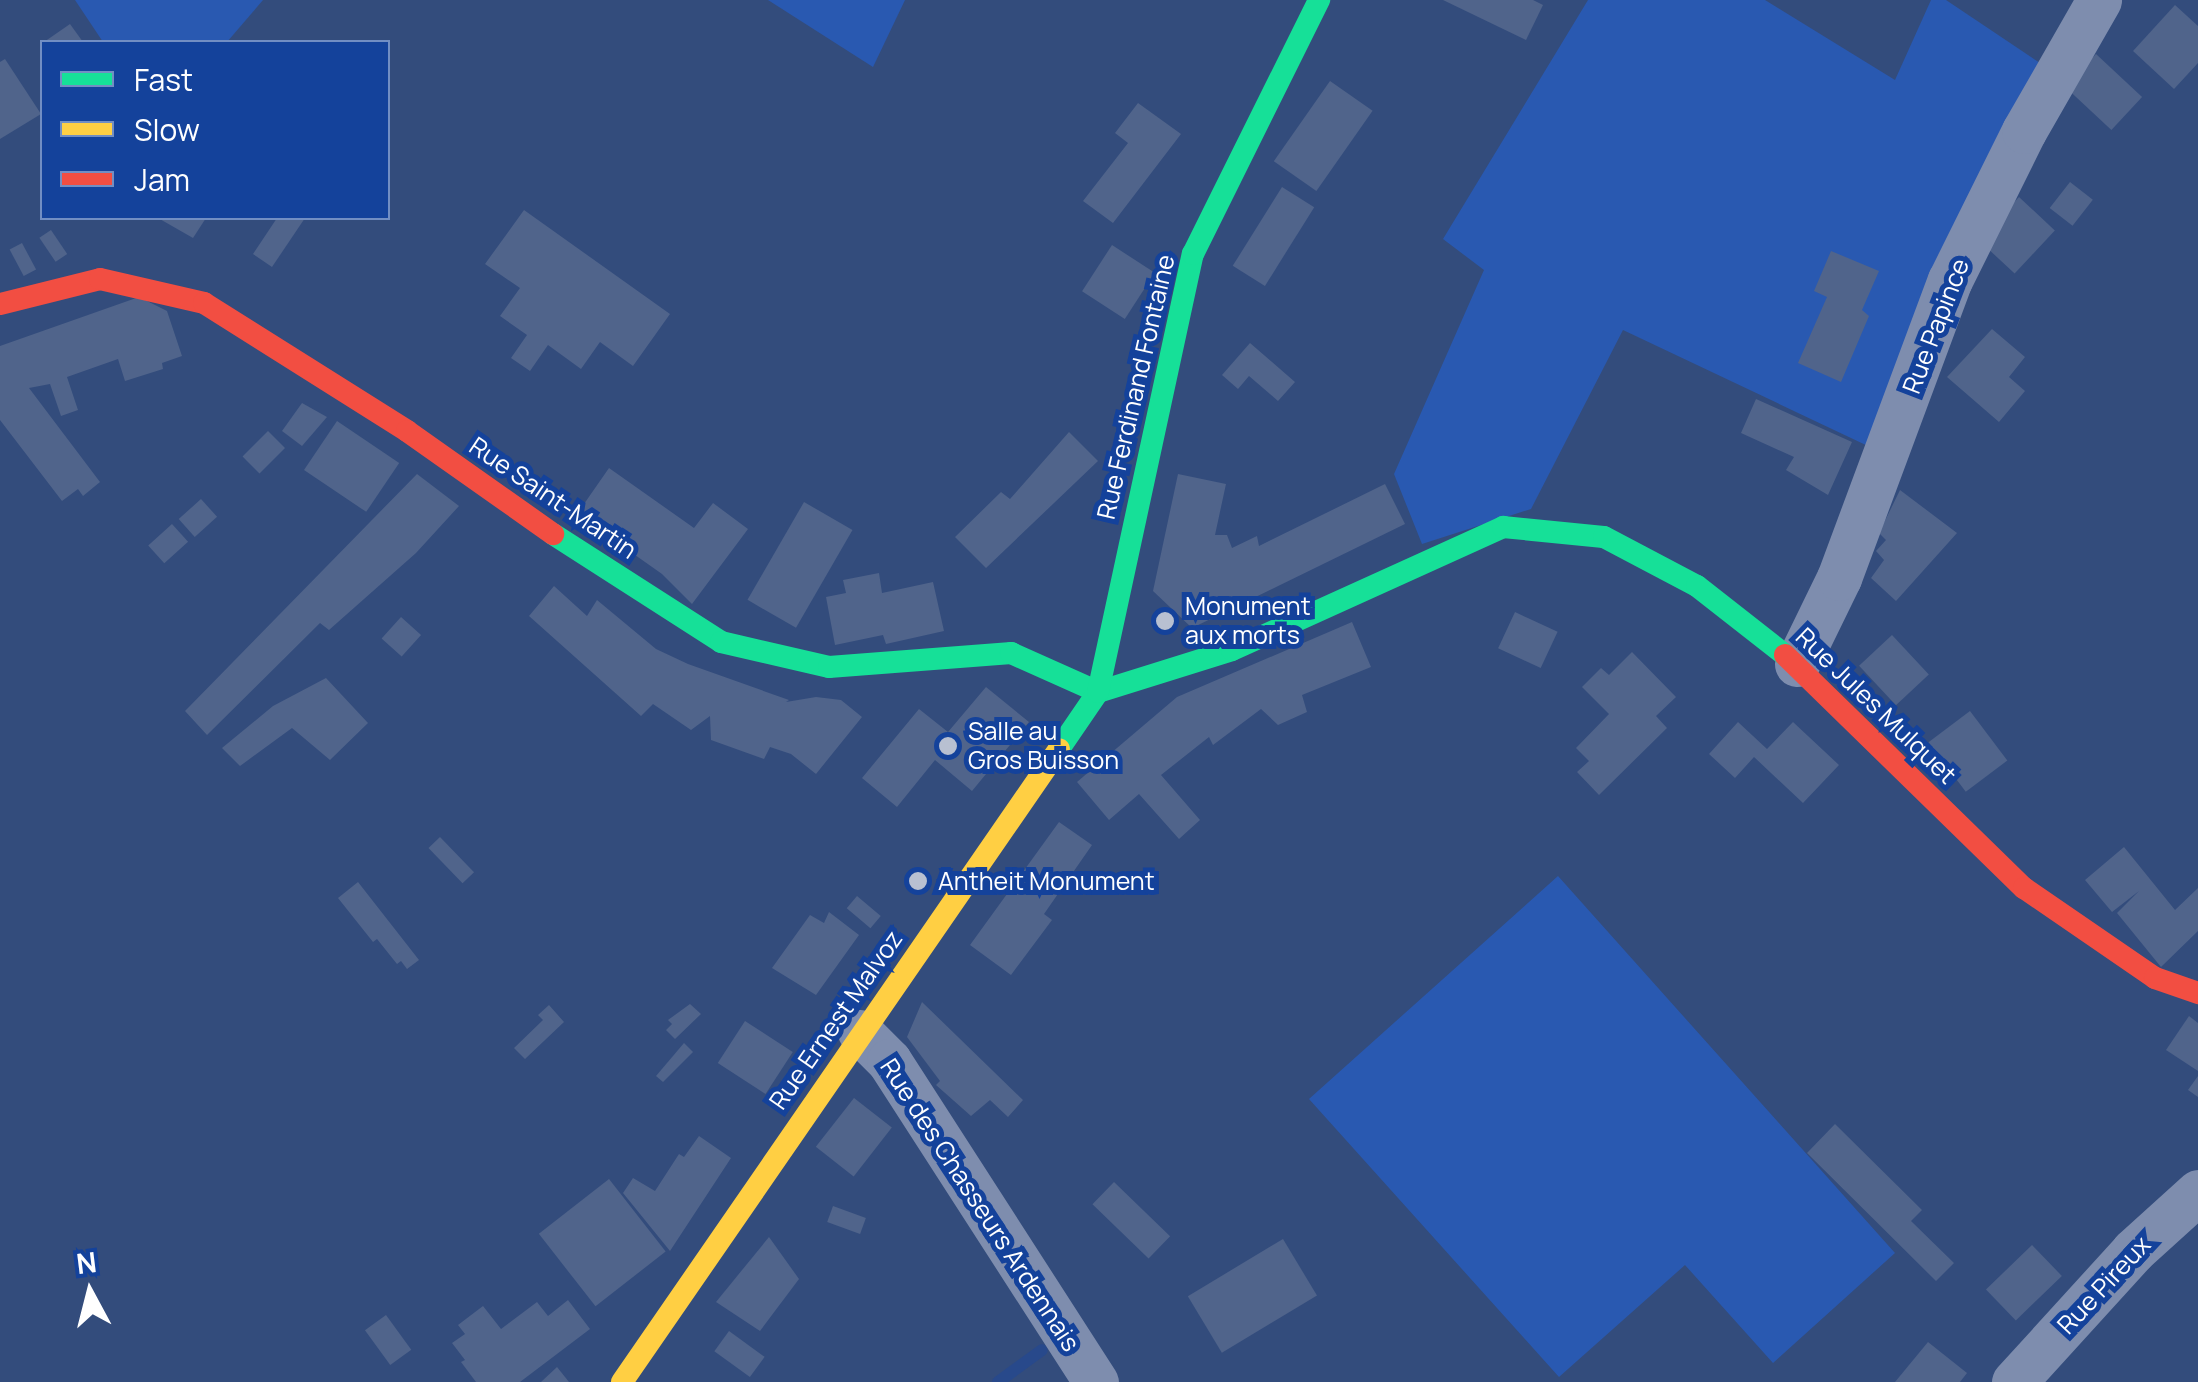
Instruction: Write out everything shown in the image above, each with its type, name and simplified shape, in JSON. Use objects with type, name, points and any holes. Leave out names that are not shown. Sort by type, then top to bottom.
[{"type":"street","name":"Rue Ferdinand Fontaine","points":[[1098,692],[1193,254],[1319,0]]},
{"type":"street","name":"Rue Papince","points":[[1798,664],[1839,578],[1950,280],[2024,131],[2099,0]]},
{"type":"street","name":"Rue Saint-Martin","points":[[0,304],[100,279],[204,303],[407,431],[591,560],[721,642],[829,667],[1011,653],[1098,692]]},
{"type":"street","name":"Rue Jules Mulquet","points":[[1098,692],[1232,650],[1345,595],[1503,528],[1604,536],[1697,586],[1798,664],[2024,888],[2155,978],[2198,992]]},
{"type":"street","name":"Rue Ernest Malvoz","points":[[622,1382],[1098,692]]},
{"type":"street","name":"Rue des Chasseurs Ardennais","points":[[860,1032],[888,1061],[1096,1382]]},
{"type":"street","name":"Rue Pireux","points":[[2014,1382],[2133,1251],[2198,1192]]},
{"type":"shaded area","points":[[75,0],[263,0],[229,40],[102,40]]},
{"type":"shaded area","points":[[768,0],[905,0],[873,67]]},
{"type":"shaded area","points":[[1588,0],[1765,0],[1895,80],[1931,0],[1946,0],[2040,63],[1870,447],[1623,330],[1531,509],[1422,544],[1394,474],[1484,270],[1443,239]]},
{"type":"shaded area","points":[[1558,876],[1895,1253],[1773,1363],[1685,1265],[1559,1377],[1309,1099]]},
{"type":"building","points":[[1443,0],[1533,0],[1543,5],[1526,40]]},
{"type":"building","points":[[2175,5],[2198,26],[2198,63],[2174,89],[2133,51]]},
{"type":"building","points":[[70,24],[82,40],[47,40]]},
{"type":"building","points":[[2096,54],[2142,97],[2111,130],[2065,87]]},
{"type":"building","points":[[5,59],[40,115],[0,139],[0,62]]},
{"type":"building","points":[[1330,81],[1373,111],[1316,191],[1274,161]]},
{"type":"building","points":[[1138,103],[1181,134],[1113,223],[1083,201],[1128,143],[1115,133]]},
{"type":"building","points":[[2070,182],[2093,200],[2073,226],[2050,208]]},
{"type":"building","points":[[1282,187],[1314,207],[1265,286],[1233,266]]},
{"type":"building","points":[[2019,197],[2055,230],[2015,274],[1979,240]]},
{"type":"building","points":[[524,210],[670,314],[633,366],[600,342],[581,369],[548,345],[530,371],[511,358],[527,335],[500,316],[520,288],[485,264]]},
{"type":"building","points":[[162,220],[205,220],[193,238]]},
{"type":"building","points":[[276,220],[304,220],[272,267],[253,254]]},
{"type":"building","points":[[51,230],[67,254],[56,262],[39,238]]},
{"type":"building","points":[[22,243],[36,269],[24,276],[10,250]]},
{"type":"building","points":[[1112,245],[1155,273],[1125,319],[1082,291]]},
{"type":"building","points":[[1831,251],[1879,271],[1862,310],[1869,316],[1841,382],[1798,363],[1827,297],[1814,291]]},
{"type":"building","points":[[139,297],[167,311],[182,356],[162,363],[163,369],[125,381],[118,359],[67,377],[78,410],[61,416],[50,384],[29,388],[100,482],[83,496],[78,489],[62,501],[0,420],[0,346]]},
{"type":"building","points":[[1992,329],[2025,357],[2009,377],[2025,391],[1999,422],[1947,377]]},
{"type":"building","points":[[1250,343],[1295,382],[1278,401],[1249,376],[1238,389],[1222,375]]},
{"type":"building","points":[[1756,399],[1852,442],[1828,495],[1786,470],[1794,457],[1741,433]]},
{"type":"building","points":[[302,403],[327,417],[302,446],[282,431]]},
{"type":"building","points":[[337,421],[399,463],[366,512],[304,470]]},
{"type":"building","points":[[268,431],[285,448],[260,473],[243,456]]},
{"type":"building","points":[[1069,432],[1098,461],[986,568],[955,537],[1001,492],[1010,499]]},
{"type":"building","points":[[609,468],[694,528],[713,503],[748,529],[692,604],[662,574],[577,514]]},
{"type":"building","points":[[417,474],[459,506],[416,553],[329,630],[320,623],[207,735],[185,711]]},
{"type":"building","points":[[1178,474],[1226,484],[1215,535],[1227,535],[1232,548],[1257,536],[1259,546],[1385,484],[1405,524],[1192,628],[1153,591]]},
{"type":"building","points":[[1900,490],[1957,533],[1896,601],[1871,578],[1884,560],[1876,551],[1886,540],[1879,533]]},
{"type":"building","points":[[201,499],[217,517],[195,537],[179,519]]},
{"type":"building","points":[[804,502],[852,530],[796,628],[748,600]]},
{"type":"building","points":[[172,524],[188,542],[164,563],[148,545]]},
{"type":"building","points":[[879,573],[882,593],[933,582],[944,631],[886,644],[883,635],[835,645],[826,597],[846,593],[843,580]]},
{"type":"building","points":[[554,586],[587,616],[597,600],[656,649],[688,664],[789,700],[786,702],[816,697],[841,700],[862,717],[816,774],[791,754],[770,747],[764,759],[711,740],[710,716],[691,730],[653,704],[641,716],[529,616]]},
{"type":"building","points":[[1515,612],[1558,632],[1541,668],[1498,648]]},
{"type":"building","points":[[401,617],[421,635],[402,657],[382,639]]},
{"type":"building","points":[[1352,622],[1371,667],[1302,695],[1307,712],[1278,725],[1261,709],[1213,745],[1209,737],[1161,775],[1200,820],[1179,839],[1139,794],[1109,820],[1077,782],[1177,697]]},
{"type":"building","points":[[1892,635],[1929,674],[1896,705],[1859,666]]},
{"type":"building","points":[[1632,652],[1676,697],[1656,716],[1667,728],[1599,795],[1577,772],[1589,761],[1576,748],[1609,714],[1582,687],[1601,668],[1609,675]]},
{"type":"building","points":[[326,678],[368,723],[330,760],[292,728],[240,766],[222,748],[273,706]]},
{"type":"building","name":"Salle au Gros Buisson","points":[[986,687],[1029,722],[972,791],[935,760],[897,807],[862,778],[919,709],[948,732]]},
{"type":"building","points":[[1970,711],[2007,761],[1966,792],[1928,742]]},
{"type":"building","points":[[1738,722],[1767,749],[1793,722],[1839,765],[1803,803],[1754,757],[1735,778],[1709,754]]},
{"type":"building","points":[[1059,822],[1092,845],[1044,914],[1052,920],[1011,975],[970,945]]},
{"type":"building","points":[[440,837],[474,872],[463,883],[428,848]]},
{"type":"building","points":[[2124,847],[2175,910],[2198,888],[2198,931],[2161,967],[2117,913],[2139,891],[2112,912],[2085,880]]},
{"type":"building","points":[[358,882],[419,960],[407,969],[401,961],[397,964],[377,939],[373,942],[338,898]]},
{"type":"building","points":[[857,896],[881,916],[870,928],[847,908]]},
{"type":"building","points":[[829,912],[859,935],[816,995],[772,968],[810,915],[824,923]]},
{"type":"building","points":[[922,1002],[1023,1100],[1008,1117],[990,1100],[971,1116],[936,1085],[940,1081],[907,1037]]},
{"type":"building","points":[[690,1004],[701,1014],[675,1039],[666,1030],[672,1024],[668,1020]]},
{"type":"building","points":[[549,1005],[564,1022],[525,1059],[514,1048],[543,1020],[538,1015]]},
{"type":"building","points":[[2189,1016],[2198,1023],[2198,1071],[2166,1050]]},
{"type":"building","points":[[745,1021],[793,1052],[766,1094],[718,1063]]},
{"type":"building","points":[[684,1043],[693,1052],[663,1082],[656,1076]]},
{"type":"building","points":[[2198,1076],[2198,1097],[2188,1090]]},
{"type":"building","points":[[854,1098],[892,1128],[854,1176],[816,1147]]},
{"type":"building","points":[[1835,1124],[1922,1210],[1911,1221],[1954,1263],[1936,1281],[1807,1153]]},
{"type":"building","points":[[699,1136],[731,1158],[670,1251],[623,1193],[633,1178],[655,1191],[679,1154],[684,1157]]},
{"type":"building","points":[[609,1179],[666,1251],[596,1306],[539,1234]]},
{"type":"building","points":[[1114,1182],[1170,1236],[1149,1258],[1092,1204]]},
{"type":"building","points":[[833,1206],[866,1218],[860,1234],[827,1222]]},
{"type":"building","points":[[769,1237],[799,1279],[760,1331],[716,1302]]},
{"type":"building","points":[[1283,1239],[1317,1296],[1222,1353],[1188,1296]]},
{"type":"building","points":[[2032,1245],[2062,1276],[2016,1320],[1986,1289]]},
{"type":"building","points":[[568,1300],[590,1329],[520,1382],[476,1382],[452,1343],[465,1334],[458,1325],[483,1306],[501,1329],[537,1302],[548,1316]]},
{"type":"building","points":[[386,1315],[411,1350],[390,1365],[365,1330]]},
{"type":"building","points":[[729,1331],[765,1357],[750,1377],[714,1351]]},
{"type":"building","points":[[1928,1342],[1967,1373],[1960,1382],[1895,1382]]},
{"type":"building","points":[[557,1367],[569,1382],[541,1382]]},
{"type":"waterway","points":[[998,1382],[1042,1350]]},
{"type":"traffic: fast","points":[[1059,749],[1098,692],[1193,254],[1319,0]]},
{"type":"traffic: fast","points":[[1098,692],[1232,650],[1503,527],[1604,537],[1697,586],[1785,655]]},
{"type":"traffic: fast","points":[[553,534],[721,642],[829,667],[1011,653],[1098,692]]},
{"type":"traffic: slow","points":[[622,1382],[1059,749]]},
{"type":"traffic: jam","points":[[0,304],[100,279],[204,303],[407,431],[553,534]]},
{"type":"traffic: jam","points":[[1785,655],[2024,888],[2155,978],[2198,993]]},
{"type":"place","name":"Monument aux morts","points":[[1165,621]]},
{"type":"place","name":"Salle au Gros Buisson","points":[[948,746]]},
{"type":"place","name":"Antheit Monument","points":[[918,881]]}]
